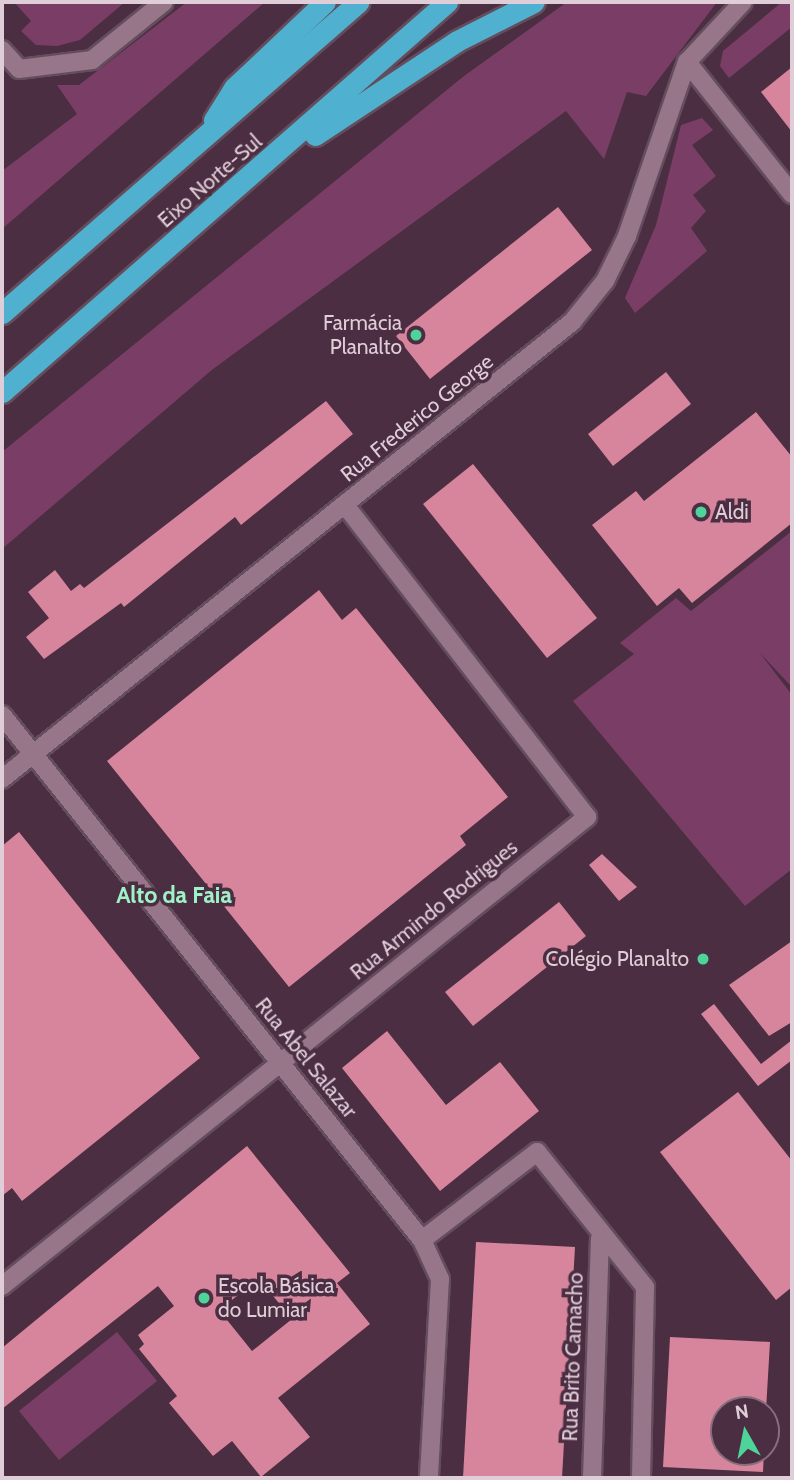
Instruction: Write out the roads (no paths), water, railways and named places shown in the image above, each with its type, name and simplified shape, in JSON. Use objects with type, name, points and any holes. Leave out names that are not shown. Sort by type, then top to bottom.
[{"type":"highway","points":[[202,139],[234,88],[325,2]]},
{"type":"highway","name":"Eixo Norte-Sul","points":[[2,313],[359,2]]},
{"type":"highway","name":"Eixo Norte-Sul","points":[[2,392],[258,172],[447,2]]},
{"type":"highway","points":[[258,172],[457,41],[534,2]]},
{"type":"street","points":[[2,50],[19,69],[60,69],[92,60],[164,2]]},
{"type":"street","name":"Rua Frederico George","points":[[2,779],[572,322],[605,281],[627,236],[687,62],[743,2]]},
{"type":"street","points":[[687,62],[792,194]]},
{"type":"street","name":"Rua Armindo Rodrigues","points":[[2,1286],[587,817],[345,505]]},
{"type":"street","name":"Rua Abel Salazar","points":[[2,715],[422,1240],[440,1279],[429,1478]]},
{"type":"street","points":[[422,1240],[537,1152],[600,1238],[639,1276],[648,1303],[641,1478]]},
{"type":"street","name":"Rua Brito Camacho","points":[[592,1478],[600,1238]]},
{"type":"place","name":"Farmácia Planalto","points":[[416,335]]},
{"type":"place","name":"Aldi","points":[[701,512]]},
{"type":"place","name":"Colégio Planalto","points":[[703,959]]},
{"type":"place","name":"Escola Básica do Lumiar","points":[[204,1298]]},
{"type":"district","name":"Alto da Faia","points":[[174,895]]}]
